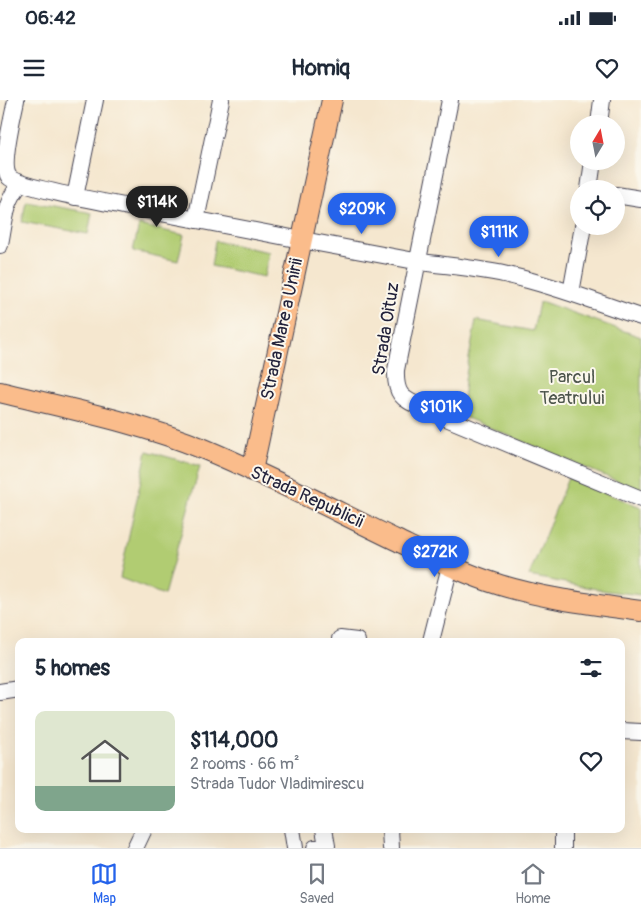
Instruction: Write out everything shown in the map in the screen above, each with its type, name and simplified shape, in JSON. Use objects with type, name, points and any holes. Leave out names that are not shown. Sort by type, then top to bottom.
[{"type":"main road","name":"Strada Mare a Unirii","points":[[252,471],[332,100]]},
{"type":"main road","name":"Strada Republicii","points":[[0,392],[69,407],[158,432],[203,449],[450,566],[498,585],[562,600],[641,610]]},
{"type":"street","points":[[16,100],[7,144],[5,169],[10,178],[21,184],[196,220],[417,261],[511,276],[641,317]]},
{"type":"street","points":[[76,196],[95,100]]},
{"type":"street","points":[[196,220],[221,100]]},
{"type":"street","name":"Strada Oituz","points":[[450,100],[396,370],[396,385],[402,396],[434,413],[641,499]]},
{"type":"street","points":[[600,115],[602,100]]},
{"type":"street","points":[[0,245],[11,195],[21,184]]},
{"type":"street","points":[[625,196],[641,199]]},
{"type":"street","points":[[571,294],[581,235]]},
{"type":"street","points":[[432,638],[450,566]]},
{"type":"street","points":[[0,692],[15,690]]},
{"type":"street","points":[[625,731],[641,732]]},
{"type":"street","points":[[135,848],[142,833]]},
{"type":"street","points":[[293,833],[296,848]]},
{"type":"street","points":[[315,848],[327,846],[325,833]]},
{"type":"street","points":[[390,833],[391,848]]},
{"type":"street","points":[[563,833],[563,848]]},
{"type":"green space","points":[[26,201],[92,213],[88,234],[22,222]]},
{"type":"green space","points":[[139,225],[184,235],[178,261],[133,251]]},
{"type":"green space","points":[[215,241],[269,252],[264,277],[211,266]]},
{"type":"green space","name":"Parcul Teatrului","points":[[543,302],[641,337],[641,491],[462,416],[465,380],[476,320],[533,331],[539,303]]},
{"type":"green space","points":[[147,451],[200,466],[164,595],[120,578]]},
{"type":"green space","points":[[568,478],[641,507],[641,595],[607,591],[529,576]]}]
